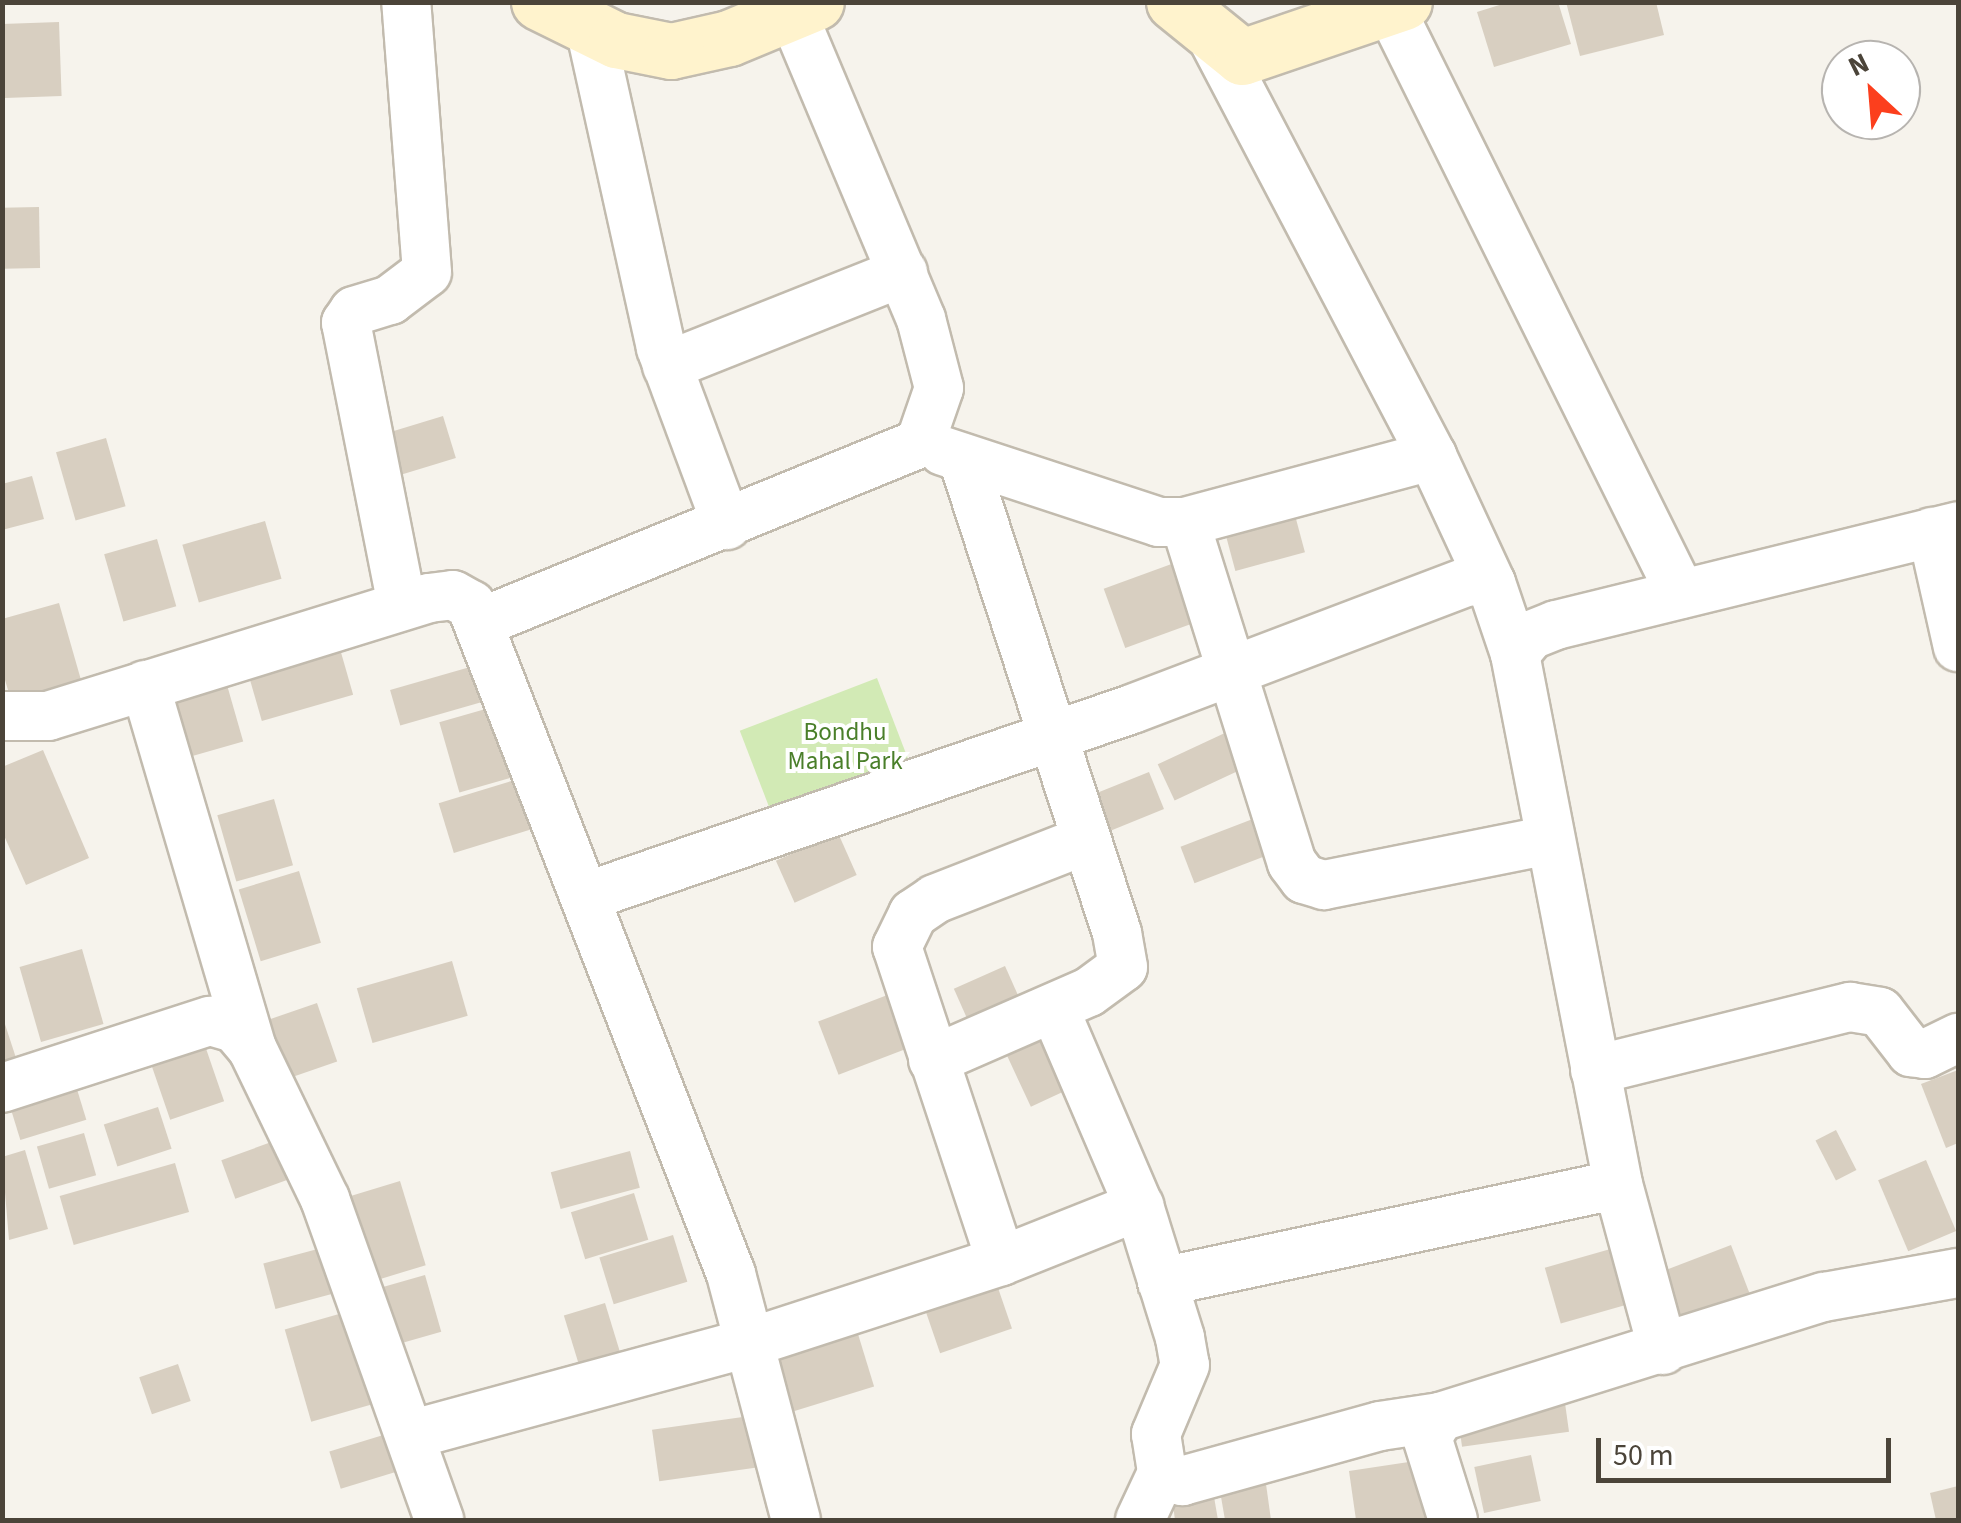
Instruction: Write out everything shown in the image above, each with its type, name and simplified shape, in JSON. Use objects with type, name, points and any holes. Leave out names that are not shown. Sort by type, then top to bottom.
[{"type":"street","points":[[402,606],[346,322],[354,311],[411,288],[426,272],[406,2]]},
{"type":"street","points":[[539,2],[616,40],[671,51],[730,38],[808,5],[903,272],[939,388],[942,450],[1051,737],[1086,840],[1122,967],[1054,1008],[933,1060]]},
{"type":"street","points":[[1174,2],[1213,40],[1242,56],[1397,5],[1680,594]]},
{"type":"street","points":[[588,24],[667,366],[726,525]]},
{"type":"street","points":[[1213,40],[1432,456],[1491,582],[1516,654],[1618,1184],[1663,1350]]},
{"type":"street","points":[[667,366],[903,272]]},
{"type":"street","points":[[482,622],[726,525],[942,450],[1159,522],[1185,522],[1432,456]]},
{"type":"street","points":[[1185,522],[1236,670],[1292,862],[1304,880],[1324,885],[1550,840]]},
{"type":"street","points":[[1516,654],[1531,635],[1556,625],[1945,529],[1958,647]]},
{"type":"street","points":[[588,896],[1051,737],[1469,582],[1491,582]]},
{"type":"street","points":[[2,728],[25,716],[144,685],[402,606],[453,595],[482,622],[588,896],[752,1342],[796,1520]]},
{"type":"street","points":[[144,685],[252,1048],[325,1199],[412,1434],[438,1520]]},
{"type":"street","points":[[1000,1260],[902,968],[901,929],[936,900],[1086,840]]},
{"type":"street","points":[[1595,1070],[1850,1007],[1880,1012],[1912,1052],[1926,1054],[1958,1038]]},
{"type":"street","points":[[1054,1008],[1138,1206],[1186,1365],[1156,1434],[1162,1473],[1140,1520]]},
{"type":"street","points":[[2,1088],[210,1021],[235,1028],[252,1048]]},
{"type":"street","points":[[1162,1282],[1618,1184]]},
{"type":"street","points":[[412,1434],[752,1342],[1000,1260],[1138,1206]]},
{"type":"street","points":[[1162,1473],[1182,1481],[1366,1430],[1440,1418],[1877,1283],[1958,1273]]},
{"type":"street","points":[[1440,1418],[1427,1437],[1453,1520]]},
{"type":"green space","name":"Bondhu Mahal Park","points":[[877,678],[916,781],[779,833],[740,731]]},
{"type":"building","points":[[1509,2],[1558,2],[1571,44],[1494,67],[1477,12]]},
{"type":"building","points":[[1566,2],[1656,2],[1664,35],[1580,56]]},
{"type":"building","points":[[59,22],[62,96],[5,98],[2,24]]},
{"type":"building","points":[[39,207],[40,268],[3,269],[2,208]]},
{"type":"building","points":[[443,416],[456,458],[398,476],[386,434]]},
{"type":"building","points":[[106,438],[126,506],[76,521],[56,452]]},
{"type":"building","points":[[32,476],[44,519],[2,530],[2,484]]},
{"type":"building","points":[[1292,504],[1305,552],[1235,571],[1222,523]]},
{"type":"building","points":[[265,521],[282,579],[199,602],[182,545]]},
{"type":"building","points":[[157,539],[176,606],[123,621],[104,554]]},
{"type":"building","points":[[1177,562],[1199,621],[1125,648],[1104,589]]},
{"type":"building","points":[[59,603],[81,680],[11,700],[2,670],[2,619]]},
{"type":"building","points":[[338,642],[353,695],[262,721],[247,668]]},
{"type":"building","points":[[491,661],[501,697],[400,726],[390,690]]},
{"type":"building","points":[[225,678],[243,741],[185,758],[166,695]]},
{"type":"building","points":[[496,706],[516,776],[459,792],[439,722]]},
{"type":"building","points":[[1242,725],[1259,761],[1175,801],[1158,764]]},
{"type":"building","points":[[43,750],[89,858],[26,885],[2,831],[2,767]]},
{"type":"building","points":[[1149,772],[1164,809],[1111,830],[1096,793]]},
{"type":"building","points":[[518,779],[533,829],[454,853],[439,803]]},
{"type":"building","points":[[274,799],[293,865],[236,882],[217,815]]},
{"type":"building","points":[[1258,817],[1272,853],[1194,883],[1181,847]]},
{"type":"building","points":[[838,833],[857,875],[795,903],[776,861]]},
{"type":"building","points":[[299,871],[321,943],[261,961],[239,889]]},
{"type":"building","points":[[82,949],[103,1024],[41,1042],[20,967]]},
{"type":"building","points":[[452,961],[468,1016],[373,1043],[357,988]]},
{"type":"building","points":[[1005,966],[1019,998],[968,1021],[954,989]]},
{"type":"building","points":[[890,994],[910,1047],[839,1075],[818,1022]]},
{"type":"building","points":[[317,1003],[337,1062],[279,1082],[258,1023]]},
{"type":"building","points":[[2,1015],[17,1061],[2,1065]]},
{"type":"building","points":[[1037,1030],[1065,1091],[1031,1107],[1003,1046]]},
{"type":"building","points":[[201,1034],[224,1101],[170,1120],[147,1053]]},
{"type":"building","points":[[1958,1070],[1958,1143],[1946,1148],[1921,1084]]},
{"type":"building","points":[[72,1073],[86,1120],[20,1140],[6,1093]]},
{"type":"building","points":[[158,1107],[172,1149],[117,1166],[104,1125]]},
{"type":"building","points":[[1836,1130],[1856,1170],[1836,1181],[1816,1140]]},
{"type":"building","points":[[84,1133],[96,1175],[49,1189],[37,1147]]},
{"type":"building","points":[[288,1136],[302,1175],[235,1199],[221,1160]]},
{"type":"building","points":[[25,1150],[48,1229],[9,1240],[2,1157]]},
{"type":"building","points":[[630,1151],[640,1188],[561,1209],[551,1172]]},
{"type":"building","points":[[1926,1160],[1956,1231],[1908,1251],[1878,1180]]},
{"type":"building","points":[[175,1163],[189,1212],[74,1245],[60,1196]]},
{"type":"building","points":[[400,1181],[426,1265],[362,1285],[336,1201]]},
{"type":"building","points":[[634,1193],[648,1240],[585,1259],[571,1212]]},
{"type":"building","points":[[673,1235],[687,1282],[614,1304],[599,1258]]},
{"type":"building","points":[[1731,1245],[1753,1301],[1683,1328],[1662,1272]]},
{"type":"building","points":[[329,1246],[341,1291],[275,1309],[263,1264]]},
{"type":"building","points":[[1614,1248],[1630,1304],[1561,1324],[1545,1268]]},
{"type":"building","points":[[425,1275],[441,1332],[383,1349],[366,1292]]},
{"type":"building","points":[[997,1285],[1012,1328],[940,1353],[925,1310]]},
{"type":"building","points":[[605,1303],[622,1359],[581,1372],[564,1316]]},
{"type":"building","points":[[353,1310],[379,1402],[311,1422],[285,1330]]},
{"type":"building","points":[[858,1334],[874,1387],[794,1411],[778,1359]]},
{"type":"building","points":[[178,1364],[191,1401],[152,1414],[139,1377]]},
{"type":"building","points":[[1564,1396],[1569,1432],[1462,1447],[1457,1411]]},
{"type":"building","points":[[757,1415],[764,1466],[659,1481],[652,1430]]},
{"type":"building","points":[[403,1429],[414,1466],[341,1489],[329,1452]]},
{"type":"building","points":[[1531,1455],[1541,1501],[1484,1513],[1474,1467]]},
{"type":"building","points":[[1422,1460],[1431,1520],[1356,1520],[1349,1471]]},
{"type":"building","points":[[1266,1484],[1271,1520],[1225,1520],[1220,1491]]},
{"type":"building","points":[[1958,1486],[1958,1520],[1936,1520],[1930,1493]]},
{"type":"building","points":[[1213,1491],[1218,1520],[1175,1520],[1172,1498]]}]
